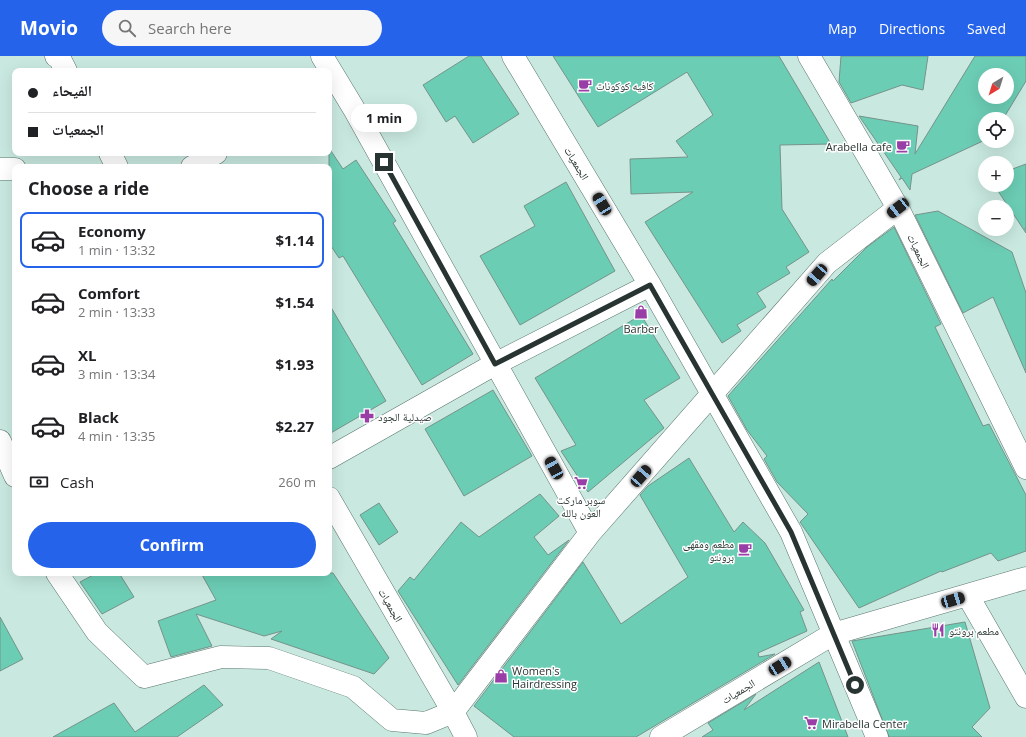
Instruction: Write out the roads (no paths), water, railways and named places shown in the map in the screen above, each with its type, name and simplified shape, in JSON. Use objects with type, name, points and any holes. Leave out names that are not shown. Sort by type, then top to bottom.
[{"type":"street","points":[[322,56],[327,68]]},
{"type":"street","name":"الجمعيات","points":[[513,56],[650,285],[791,532],[833,634],[660,737]]},
{"type":"street","name":"الجمعيات","points":[[809,56],[898,208],[1026,468]]},
{"type":"street","points":[[334,85],[495,364],[590,533]]},
{"type":"street","points":[[197,164],[211,156]]},
{"type":"street","points":[[0,168],[12,169]]},
{"type":"street","points":[[58,576],[98,632],[144,677],[221,657],[269,658],[353,687],[392,720],[426,723],[453,712],[590,533],[712,396],[827,263],[898,208]]},
{"type":"street","points":[[332,456],[495,364],[650,285]]},
{"type":"street","points":[[0,441],[12,469]]},
{"type":"street","name":"الجمعيات","points":[[332,503],[466,737]]},
{"type":"street","points":[[877,737],[833,634],[1026,578]]},
{"type":"street","points":[[968,596],[1026,697]]},
{"type":"place","name":"كافيه كوكونات","points":[[585,85]]},
{"type":"place","name":"Arabella cafe","points":[[903,146]]},
{"type":"place","name":"Barber","points":[[641,312]]},
{"type":"place","name":"صيدلية الجود","points":[[367,416]]},
{"type":"place","name":"سوبر ماركت العون بالله","points":[[581,483]]},
{"type":"place","name":"مطعم ومقهى برونتو","points":[[745,549]]},
{"type":"place","name":"مطعم برونتو","points":[[938,630]]},
{"type":"place","name":"Women's Hairdressing","points":[[501,676]]},
{"type":"place","name":"Mirabella Center","points":[[811,723]]}]
